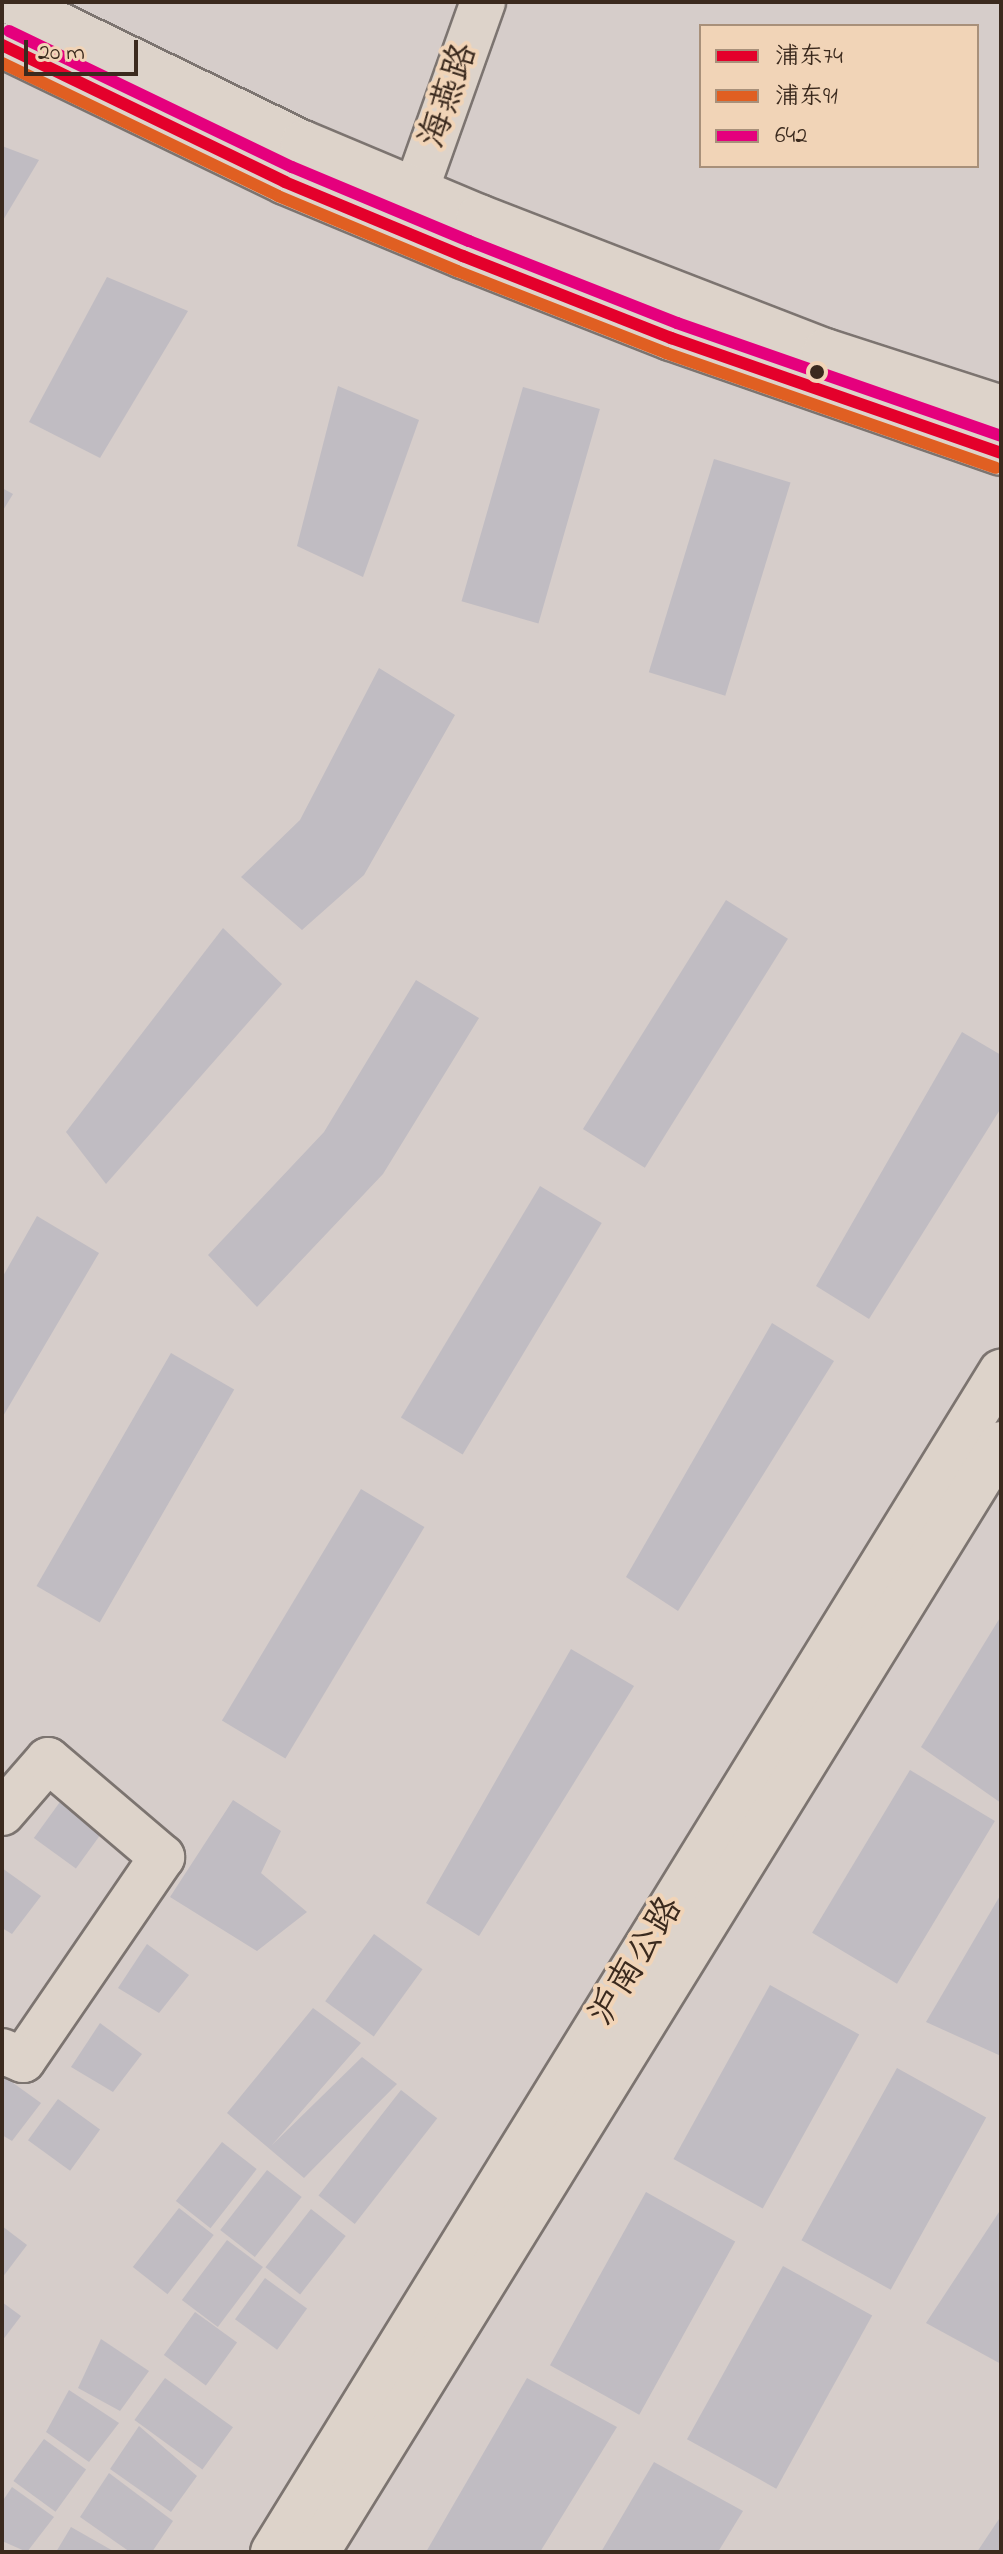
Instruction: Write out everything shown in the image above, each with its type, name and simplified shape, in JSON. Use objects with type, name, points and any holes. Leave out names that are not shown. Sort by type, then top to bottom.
[{"type":"main road","points":[[12,2],[303,143],[416,190],[825,351],[1001,408]]},
{"type":"main road","name":"海燕路","points":[[416,190],[483,2]]},
{"type":"main road","points":[[2,45],[285,182],[463,256],[685,343],[1001,453]]},
{"type":"main road","name":"沪南公路","points":[[273,2552],[1001,1372]]},
{"type":"main road","name":"沪南公路","points":[[317,2552],[1001,1444]]},
{"type":"main road","points":[[2,1813],[48,1760],[162,1857],[23,2060],[2,2051]]},
{"type":"building","points":[[2,146],[39,160],[2,222]]},
{"type":"building","points":[[107,277],[188,311],[100,458],[29,422]]},
{"type":"building","points":[[338,386],[419,420],[363,577],[297,546]]},
{"type":"building","points":[[523,387],[600,409],[538,623],[462,601]]},
{"type":"building","points":[[714,459],[791,482],[725,696],[649,672]]},
{"type":"building","points":[[2,488],[13,494],[2,512]]},
{"type":"building","points":[[379,668],[455,715],[364,875],[302,930],[241,877],[300,820]]},
{"type":"building","points":[[726,900],[788,939],[645,1168],[583,1129]]},
{"type":"building","points":[[223,928],[282,984],[106,1184],[66,1132]]},
{"type":"building","points":[[416,980],[479,1018],[383,1174],[257,1307],[208,1255],[324,1132]]},
{"type":"building","points":[[962,1032],[1001,1055],[1001,1108],[869,1319],[816,1286]]},
{"type":"building","points":[[540,1186],[602,1223],[463,1455],[401,1417]]},
{"type":"building","points":[[37,1216],[99,1253],[2,1418],[2,1278]]},
{"type":"building","points":[[772,1323],[834,1361],[678,1611],[626,1577]]},
{"type":"building","points":[[171,1353],[234,1390],[100,1622],[36,1586]]},
{"type":"building","points":[[361,1489],[424,1527],[285,1759],[222,1720]]},
{"type":"building","points":[[1001,1616],[1001,1803],[921,1747]]},
{"type":"building","points":[[571,1649],[634,1686],[479,1936],[426,1903]]},
{"type":"building","points":[[910,1770],[995,1821],[897,1984],[812,1933]]},
{"type":"building","points":[[65,1795],[107,1826],[76,1868],[34,1838]]},
{"type":"building","points":[[233,1800],[281,1831],[261,1873],[307,1912],[257,1951],[170,1897]]},
{"type":"building","points":[[2,1868],[41,1896],[12,1934],[2,1928]]},
{"type":"building","points":[[1001,1894],[1001,2056],[926,2022]]},
{"type":"building","points":[[374,1934],[423,1969],[374,2036],[325,2001]]},
{"type":"building","points":[[147,1944],[189,1975],[159,2013],[118,1988]]},
{"type":"building","points":[[770,1985],[859,2034],[763,2208],[674,2159]]},
{"type":"building","points":[[313,2008],[361,2043],[272,2145],[362,2057],[397,2084],[304,2178],[227,2113]]},
{"type":"building","points":[[100,2023],[142,2054],[113,2092],[71,2067]]},
{"type":"building","points":[[897,2068],[986,2117],[891,2290],[801,2240]]},
{"type":"building","points":[[2,2075],[41,2103],[12,2141],[2,2135]]},
{"type":"building","points":[[401,2090],[437,2118],[355,2224],[319,2196]]},
{"type":"building","points":[[58,2099],[100,2130],[70,2171],[28,2140]]},
{"type":"building","points":[[222,2142],[257,2169],[210,2228],[176,2201]]},
{"type":"building","points":[[267,2170],[302,2197],[255,2257],[220,2230]]},
{"type":"building","points":[[646,2192],[735,2241],[639,2415],[550,2365]]},
{"type":"building","points":[[179,2208],[214,2235],[167,2294],[133,2267]]},
{"type":"building","points":[[311,2209],[346,2236],[300,2294],[265,2267]]},
{"type":"building","points":[[1001,2209],[1001,2364],[926,2323]]},
{"type":"building","points":[[2,2226],[27,2245],[2,2278]]},
{"type":"building","points":[[227,2240],[263,2267],[218,2327],[182,2300]]},
{"type":"building","points":[[783,2266],[872,2315],[776,2489],[687,2439]]},
{"type":"building","points":[[265,2278],[307,2309],[277,2350],[235,2319]]},
{"type":"building","points":[[2,2302],[21,2316],[2,2341]]},
{"type":"building","points":[[195,2312],[237,2343],[206,2385],[164,2355]]},
{"type":"building","points":[[101,2339],[149,2371],[120,2411],[78,2388]]},
{"type":"building","points":[[165,2378],[233,2427],[202,2469],[134,2420]]},
{"type":"building","points":[[527,2378],[617,2427],[540,2552],[426,2552]]},
{"type":"building","points":[[69,2390],[119,2423],[89,2462],[46,2432]]},
{"type":"building","points":[[139,2426],[197,2476],[171,2512],[110,2469]]},
{"type":"building","points":[[44,2439],[86,2470],[56,2512],[13,2481]]},
{"type":"building","points":[[654,2462],[743,2511],[718,2552],[601,2552]]},
{"type":"building","points":[[109,2473],[173,2521],[152,2552],[130,2552],[80,2517]]},
{"type":"building","points":[[12,2487],[54,2517],[27,2552],[2,2541],[2,2502]]},
{"type":"building","points":[[1001,2516],[1001,2552],[977,2552]]},
{"type":"building","points":[[71,2527],[115,2552],[56,2552]]},
{"type":"transit line","name":"642","points":[[9,31],[292,167],[469,241],[677,323],[1001,436]]},
{"type":"transit line","name":"浦东74","points":[[2,45],[285,182],[463,256],[671,338],[1001,453]]},
{"type":"transit line","name":"浦东91","points":[[2,63],[278,196],[457,271],[666,353],[996,468]]}]
